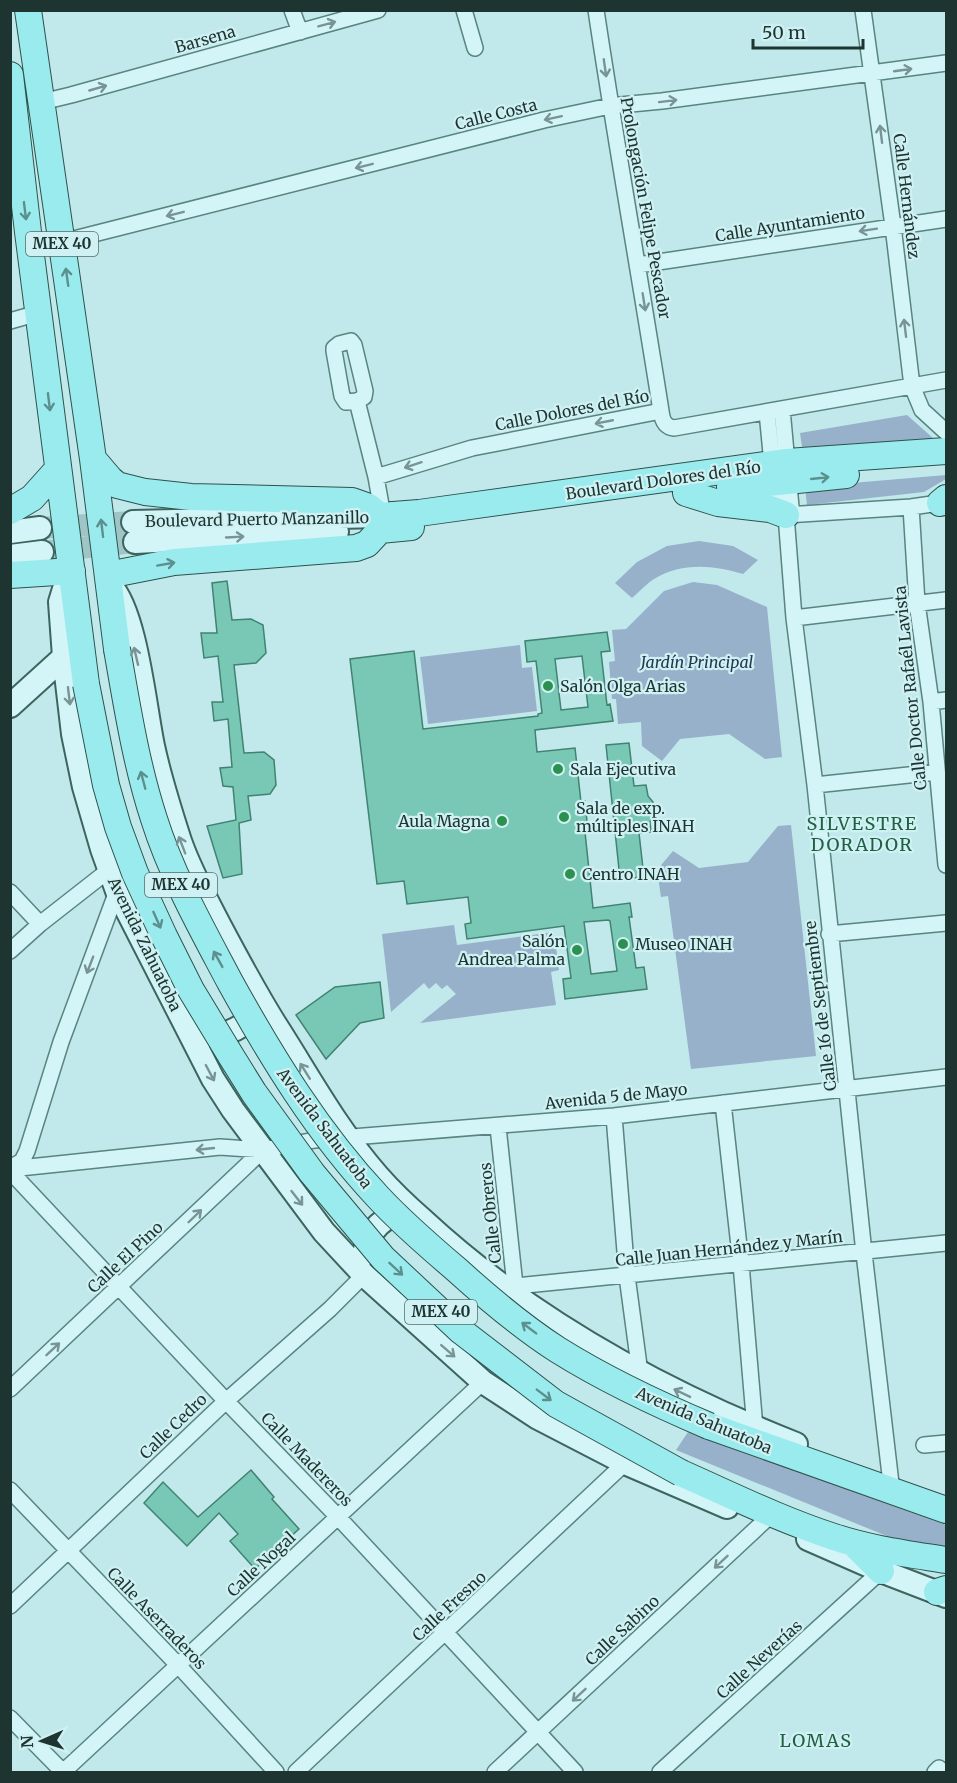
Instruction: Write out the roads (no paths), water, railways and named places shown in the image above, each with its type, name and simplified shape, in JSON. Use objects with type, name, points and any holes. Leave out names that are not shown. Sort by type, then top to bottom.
[{"type":"main road","name":"MEX 40","points":[[28,10],[109,580]]},
{"type":"main road","name":"MEX 40","points":[[10,75],[14,144],[86,684],[106,785],[135,873],[164,936],[191,990],[254,1093],[312,1173],[383,1258],[461,1331],[556,1404],[768,1518],[853,1543],[880,1560],[946,1560]]},
{"type":"main road","name":"Boulevard Dolores del Río","points":[[381,520],[419,513],[780,473],[946,451]]},
{"type":"main road","points":[[93,459],[110,479],[125,489],[191,496],[352,501],[369,507],[381,520],[367,544],[356,548],[174,562],[109,580]]},
{"type":"main road","name":"Boulevard Dolores del Río","points":[[381,520],[482,520],[686,493],[780,473],[946,466]]},
{"type":"main road","points":[[10,511],[32,498],[58,469]]},
{"type":"main road","points":[[686,493],[718,503],[770,509],[786,515]]},
{"type":"main road","points":[[10,575],[72,575]]},
{"type":"main road","name":"Avenida Sahuatoba","points":[[109,580],[117,649],[141,777],[154,821],[195,918],[264,1044],[340,1153],[379,1198],[486,1296],[556,1349],[655,1403],[709,1426],[892,1486],[946,1510]]},
{"type":"street","points":[[292,10],[300,32]]},
{"type":"street","name":"Barsena","points":[[42,102],[378,10]]},
{"type":"street","points":[[464,10],[475,48]]},
{"type":"street","name":"Prolongación Felipe Pescador","points":[[596,10],[661,411]]},
{"type":"street","name":"Calle Hernández","points":[[863,10],[893,226],[912,386],[922,410],[946,432]]},
{"type":"street","name":"Calle Costa","points":[[62,242],[544,120],[610,106],[946,63]]},
{"type":"street","name":"Calle Ayuntamiento","points":[[638,265],[946,219]]},
{"type":"street","points":[[10,321],[38,313]]},
{"type":"street","name":"Calle Dolores del Río","points":[[376,477],[472,448],[661,411],[666,425],[674,428],[946,380]]},
{"type":"street","points":[[357,401],[376,477],[381,520]]},
{"type":"street","name":"Calle 16 de Septiembre","points":[[775,410],[780,473],[776,505],[786,515],[794,618],[815,785],[829,934],[892,1486]]},
{"type":"street","points":[[786,515],[911,507],[944,501]]},
{"type":"street","name":"Calle Doctor Rafaél Lavista","points":[[911,507],[917,603],[931,702],[946,865]]},
{"type":"street","name":"Boulevard Puerto Manzanillo","points":[[134,532],[381,520]]},
{"type":"street","points":[[10,532],[40,528]]},
{"type":"street","points":[[10,556],[42,552]]},
{"type":"street","name":"Avenida Zahuatoba","points":[[72,575],[60,602],[73,734],[82,777],[109,870],[117,891],[213,1079],[263,1150]]},
{"type":"street","points":[[109,580],[126,614],[153,746],[182,846],[208,903],[265,1008],[349,1137]]},
{"type":"street","points":[[794,618],[946,600]]},
{"type":"street","points":[[10,706],[64,657]]},
{"type":"street","points":[[931,702],[946,700]]},
{"type":"street","points":[[815,785],[937,771]]},
{"type":"street","points":[[10,951],[40,924],[109,870]]},
{"type":"street","points":[[10,1170],[22,1161],[27,1151],[61,1042],[117,891]]},
{"type":"street","points":[[10,892],[40,924]]},
{"type":"street","points":[[829,934],[946,922]]},
{"type":"street","points":[[189,1033],[208,1036],[224,1034],[238,1028],[265,1008]]},
{"type":"street","name":"Avenida 5 de Mayo","points":[[263,1150],[315,1140],[614,1116],[946,1077]]},
{"type":"street","points":[[723,1103],[741,1264],[755,1428]]},
{"type":"street","points":[[614,1116],[627,1276],[640,1373]]},
{"type":"street","name":"Calle Obreros","points":[[498,1126],[516,1291]]},
{"type":"street","name":"Avenida Sahuatoba","points":[[349,1137],[379,1177],[410,1209],[475,1266],[516,1291],[551,1319],[640,1373],[755,1428],[892,1486],[946,1499]]},
{"type":"street","points":[[10,1170],[220,1147],[263,1150],[324,1232],[364,1275],[483,1382],[538,1418],[625,1464],[880,1560],[943,1592]]},
{"type":"street","name":"Calle El Pino","points":[[10,1389],[263,1150]]},
{"type":"street","name":"Calle Madereros","points":[[10,1170],[119,1288],[338,1517],[575,1773]]},
{"type":"street","points":[[364,1275],[365,1248],[377,1225],[396,1213],[410,1209]]},
{"type":"street","name":"Calle Juan Hernández y Marín","points":[[516,1291],[627,1276],[946,1243]]},
{"type":"street","name":"Calle Cedro","points":[[10,1606],[226,1401],[330,1309],[364,1275]]},
{"type":"street","name":"Calle Nogal","points":[[63,1772],[483,1382]]},
{"type":"street","points":[[924,1445],[946,1443]]},
{"type":"street","name":"Calle Fresno","points":[[297,1773],[625,1464]]},
{"type":"street","name":"Calle Aserraderos","points":[[10,1490],[67,1552],[178,1665],[276,1773]]},
{"type":"street","name":"Calle Sabino","points":[[495,1773],[768,1518]]},
{"type":"street","name":"Calle Neverías","points":[[660,1773],[880,1560]]},
{"type":"street","points":[[10,1718],[63,1772]]},
{"type":"tunnel","points":[[40,528],[133,522]]},
{"type":"tunnel","points":[[42,552],[135,542]]},
{"type":"place","name":"Salón Olga Arias","points":[[548,686]]},
{"type":"place","name":"Sala Ejecutiva","points":[[558,769]]},
{"type":"place","name":"Sala de exp. múltiples INAH","points":[[564,817]]},
{"type":"place","name":"Aula Magna","points":[[502,821]]},
{"type":"place","name":"Centro INAH","points":[[570,874]]},
{"type":"place","name":"Museo INAH","points":[[623,944]]},
{"type":"place","name":"Salón Andrea Palma","points":[[577,950]]},
{"type":"district","name":"SILVESTRE DORADOR","points":[[862,834]]},
{"type":"district","name":"LOMAS","points":[[816,1741]]},
{"type":"park label","name":"Jardín Principal","points":[[697,662]]}]
